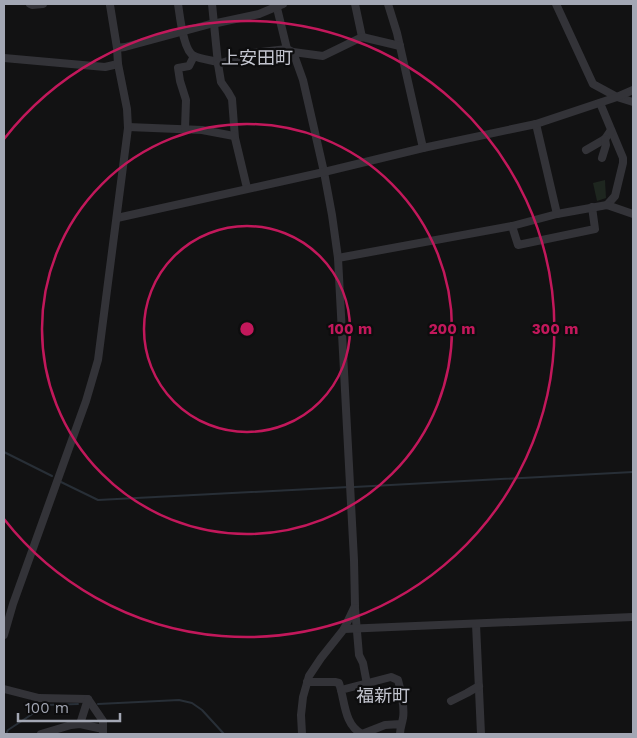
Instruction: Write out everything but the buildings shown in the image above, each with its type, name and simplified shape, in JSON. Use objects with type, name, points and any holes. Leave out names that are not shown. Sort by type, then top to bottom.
[{"type":"street","points":[[30,4],[43,4]]},
{"type":"street","points":[[178,4],[183,38],[190,53],[218,63],[253,53],[290,51],[323,56],[362,37],[400,46]]},
{"type":"street","points":[[212,4],[221,82],[232,99],[234,136],[247,188]]},
{"type":"street","points":[[355,4],[362,37]]},
{"type":"street","points":[[388,4],[424,148]]},
{"type":"street","points":[[556,4],[593,84],[617,97],[633,102]]},
{"type":"street","points":[[4,635],[13,604],[86,401],[98,360],[128,127],[127,109],[109,5]]},
{"type":"street","points":[[117,48],[214,22],[217,23],[258,14],[278,5],[290,51],[303,80],[324,172],[338,258],[358,655],[363,663],[367,684]]},
{"type":"street","points":[[185,129],[186,100],[178,68],[189,66],[194,56]]},
{"type":"street","points":[[4,58],[105,67],[118,64]]},
{"type":"street","points":[[117,218],[536,124],[633,90]]},
{"type":"street","points":[[600,103],[623,158],[616,196],[607,205]]},
{"type":"street","points":[[536,124],[558,214]]},
{"type":"street","points":[[128,127],[202,130],[234,136]]},
{"type":"street","points":[[586,150],[605,139],[611,130]]},
{"type":"street","points":[[602,158],[605,139]]},
{"type":"street","points":[[338,258],[512,226],[592,207],[607,205],[633,214]]},
{"type":"street","points":[[512,226],[518,245],[595,229],[592,207]]},
{"type":"street","points":[[302,734],[302,697],[308,676],[320,658],[344,630],[355,606]]},
{"type":"street","points":[[344,630],[633,617]]},
{"type":"street","points":[[476,624],[481,734]]},
{"type":"street","points":[[341,690],[391,677],[398,680],[404,709],[400,734]]},
{"type":"street","points":[[307,682],[339,683],[350,724],[356,731],[362,734],[385,725],[401,724]]},
{"type":"street","points":[[451,701],[479,686]]},
{"type":"street","points":[[4,689],[39,698],[88,699]]},
{"type":"street","points":[[80,724],[88,699]]},
{"type":"street","points":[[41,734],[52,732],[71,724],[80,724],[103,732],[103,721],[88,699]]},
{"type":"shaded area","points":[[605,180],[606,198],[597,201],[593,183]]},
{"type":"waterway","points":[[4,452],[52,476]]},
{"type":"waterway","points":[[354,487],[633,472]]},
{"type":"waterway","points":[[61,482],[98,500],[349,487]]},
{"type":"waterway","points":[[98,704],[179,700],[192,703],[202,710],[224,734]]},
{"type":"waterway","points":[[6,734],[8,730],[46,705],[78,704]]},
{"type":"district","name":"上安田町","points":[[257,58]]},
{"type":"district","name":"福新町","points":[[383,696]]}]
